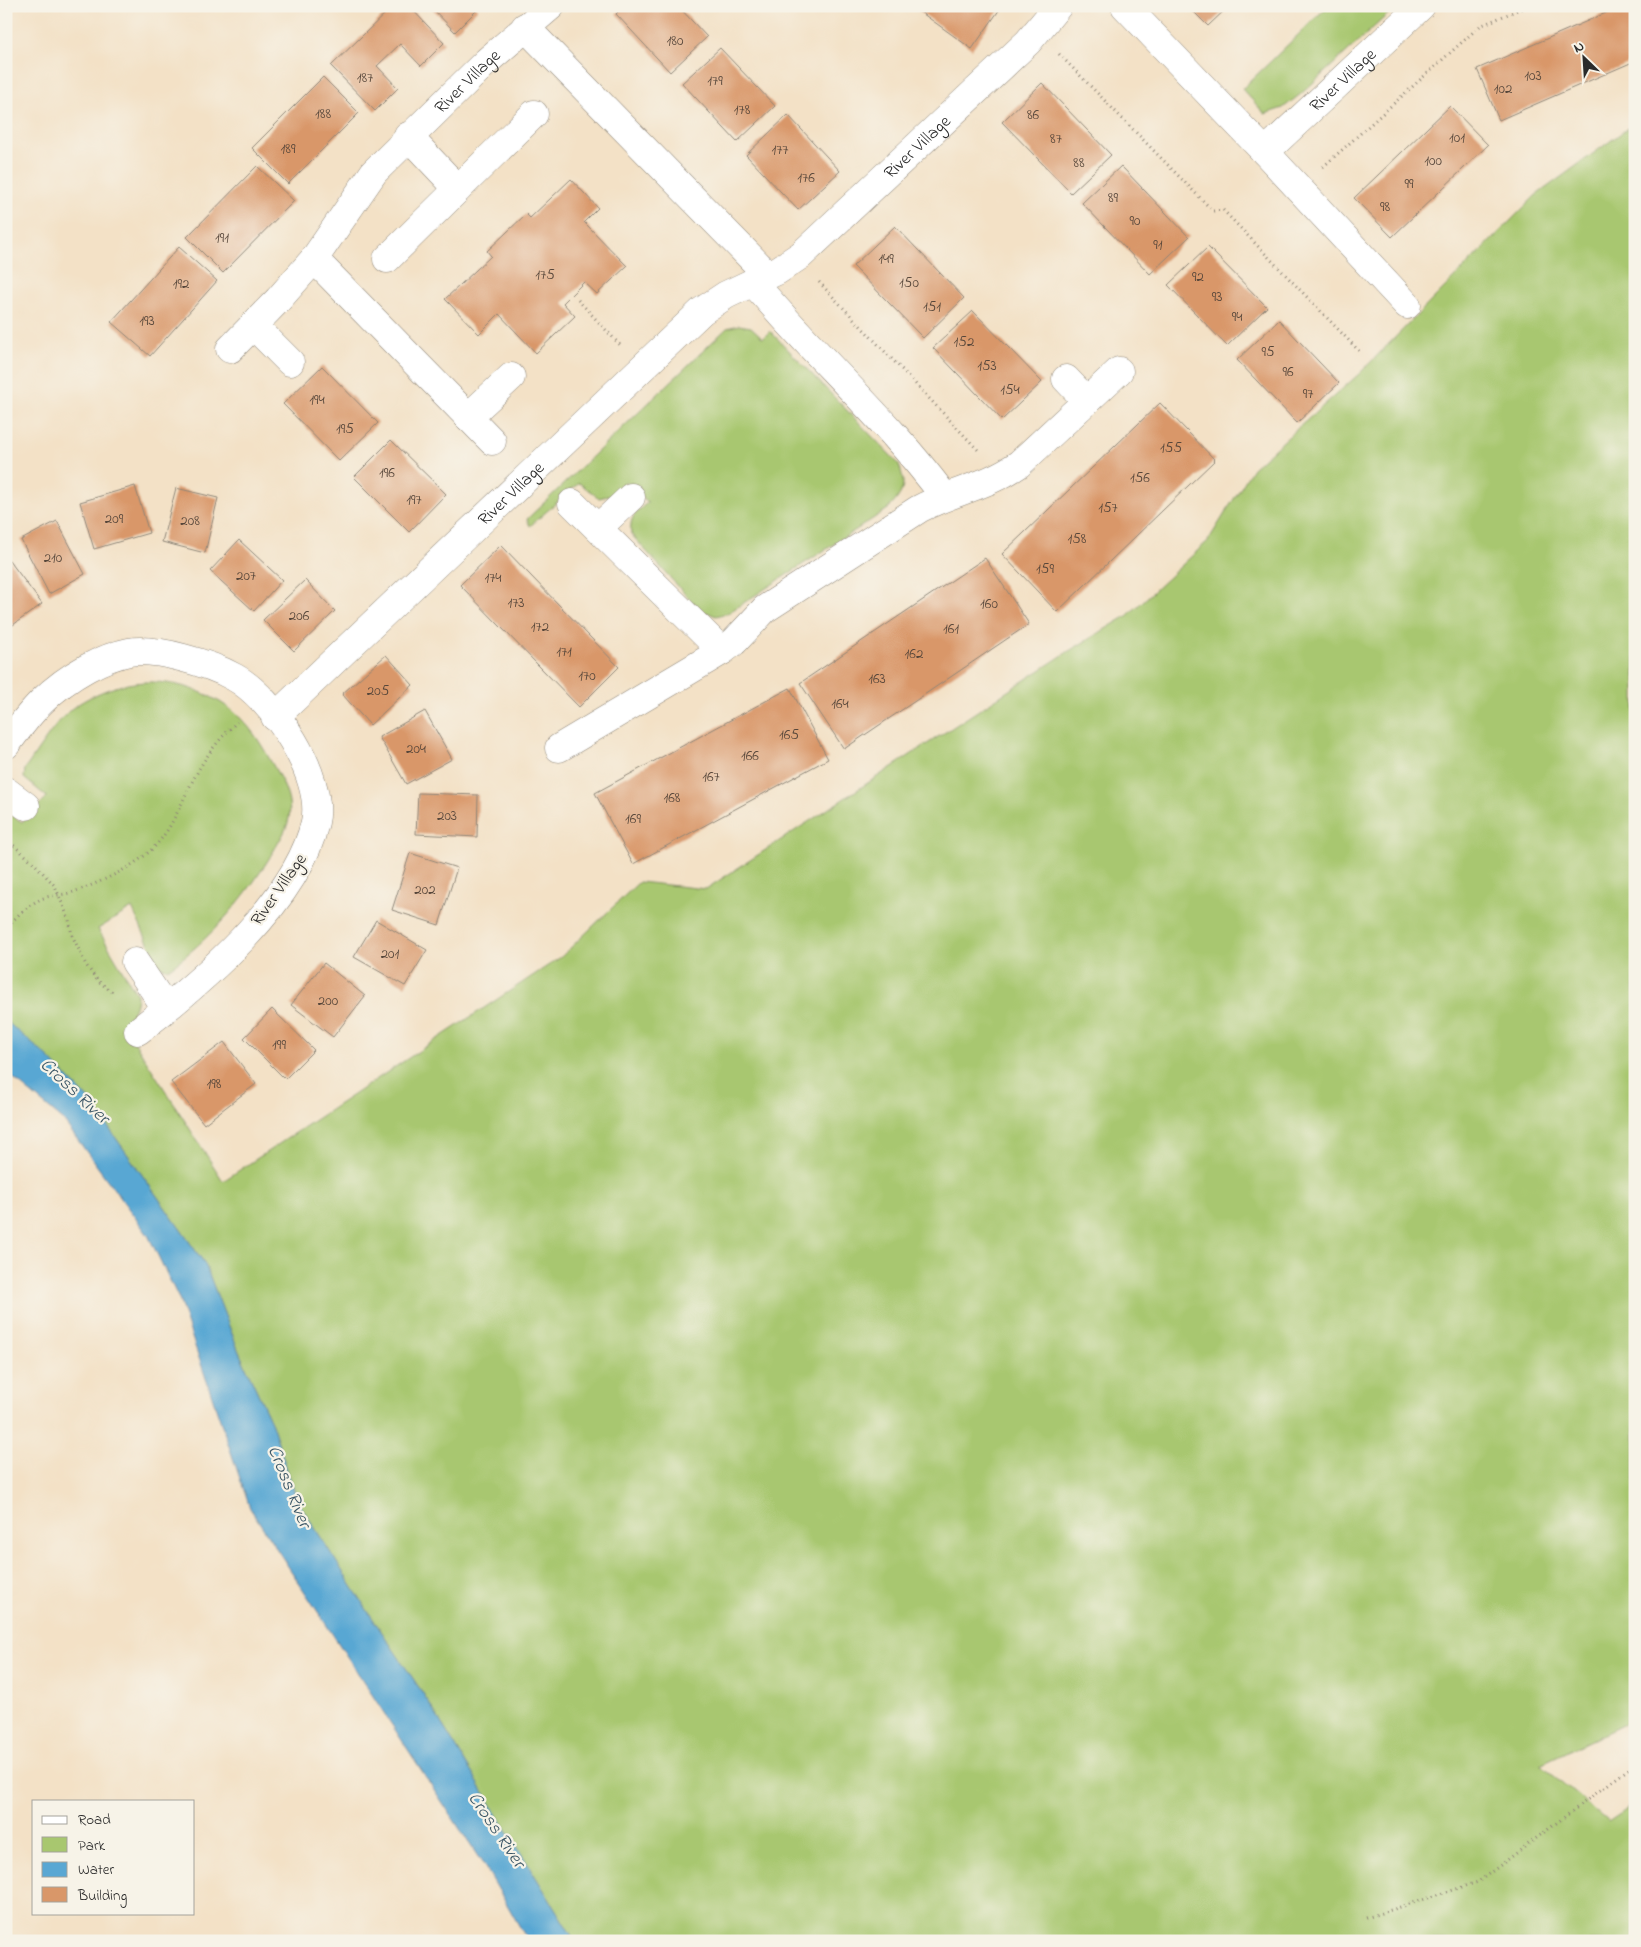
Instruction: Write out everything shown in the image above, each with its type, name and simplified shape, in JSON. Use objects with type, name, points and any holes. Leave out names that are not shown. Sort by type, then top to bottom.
[{"type":"street","name":"River Village","points":[[230,349],[278,300],[314,259],[374,172],[408,136],[525,27],[551,6]]},
{"type":"street","name":"River Village","points":[[269,709],[702,311],[726,295],[789,264],[830,229],[1028,42],[1058,6]]},
{"type":"street","points":[[1125,6],[1265,152],[1407,305]]},
{"type":"street","name":"River Village","points":[[1265,152],[1421,6]]},
{"type":"street","points":[[525,27],[761,278],[920,465],[944,496]]},
{"type":"street","points":[[387,259],[534,114]]},
{"type":"street","points":[[408,136],[458,189]]},
{"type":"street","points":[[314,259],[492,441]]},
{"type":"street","points":[[253,325],[290,362]]},
{"type":"street","points":[[559,748],[625,695],[722,651],[734,642],[755,617],[779,599],[919,509],[944,496],[1002,476],[1019,464],[1119,371]]},
{"type":"street","points":[[468,417],[511,377]]},
{"type":"street","points":[[1066,379],[1087,401]]},
{"type":"street","points":[[598,528],[631,497]]},
{"type":"street","points":[[572,503],[722,651]]},
{"type":"street","name":"River Village","points":[[6,745],[44,698],[60,684],[95,664],[131,651],[175,656],[202,664],[234,677],[269,709],[300,751],[315,787],[318,808],[304,856],[271,907],[244,937],[217,964],[151,1021]]},
{"type":"street","points":[[135,962],[151,1021]]},
{"type":"path","points":[[1053,47],[1213,211],[1222,210],[1360,352]]},
{"type":"path","points":[[818,282],[1002,476]]},
{"type":"path","points":[[6,932],[18,915],[40,900],[75,892],[124,869],[144,856],[159,843],[171,826],[197,772],[226,732],[269,709]]},
{"type":"path","points":[[6,839],[46,875],[55,886],[69,920],[72,935],[86,965],[98,981],[151,1021]]},
{"type":"path","points":[[1366,1918],[1478,1882],[1635,1764]]},
{"type":"green space","points":[[1328,6],[1397,6],[1302,93],[1283,108],[1265,114],[1242,89]]},
{"type":"green space","points":[[1635,123],[1635,1719],[1540,1764],[1608,1822],[1635,1804],[1635,1941],[575,1941],[424,1695],[297,1500],[272,1424],[239,1352],[205,1264],[89,1100],[49,1058],[6,1021],[6,812],[22,822],[47,797],[24,778],[25,769],[58,723],[77,705],[112,688],[128,684],[159,682],[190,688],[228,707],[254,734],[281,779],[290,810],[288,822],[282,835],[252,885],[213,931],[184,957],[168,969],[159,966],[132,908],[98,929],[137,995],[133,1011],[123,1024],[223,1181],[561,957],[639,882],[706,889],[1069,651],[1127,616],[1208,541],[1253,468],[1359,374],[1535,196]]},
{"type":"green space","points":[[739,325],[751,327],[763,338],[770,331],[898,463],[903,483],[901,493],[888,509],[728,613],[716,616],[703,611],[691,601],[631,534],[632,519],[648,502],[625,482],[612,495],[599,498],[579,483],[530,526],[527,519],[727,328]]},
{"type":"water","name":"Cross River","points":[[6,1021],[49,1058],[89,1100],[205,1264],[239,1352],[272,1424],[297,1500],[424,1695],[575,1941],[528,1941],[490,1875],[250,1508],[179,1299],[148,1235],[63,1120],[6,1072]]},
{"type":"building","points":[[393,6],[409,6],[444,43],[421,66],[400,44],[377,66],[398,88],[375,111],[331,66]]},
{"type":"building","points":[[430,6],[476,6],[478,9],[455,32]]},
{"type":"building","points":[[624,6],[678,6],[707,37],[670,72],[616,14]]},
{"type":"building","points":[[912,6],[1002,6],[972,49]]},
{"type":"building","points":[[1188,6],[1229,6],[1208,26]]},
{"type":"building","points":[[1622,6],[1635,6],[1635,61],[1499,120],[1477,69]]},
{"type":"building","points":[[720,48],[775,106],[737,142],[682,83]]},
{"type":"building","points":[[323,77],[359,113],[288,184],[252,148]]},
{"type":"building","points":[[1042,83],[1111,155],[1071,193],[1002,122]]},
{"type":"building","points":[[1450,106],[1488,145],[1392,237],[1354,198]]},
{"type":"building","points":[[788,115],[840,171],[798,210],[746,155]]},
{"type":"building","points":[[257,166],[294,201],[223,273],[187,237]]},
{"type":"building","points":[[1121,166],[1189,237],[1150,274],[1082,203]]},
{"type":"building","points":[[571,179],[598,208],[584,222],[627,266],[597,294],[584,282],[563,303],[575,316],[536,353],[499,314],[479,334],[445,299],[491,256],[487,251],[526,214],[530,218]]},
{"type":"building","points":[[895,226],[964,298],[923,338],[853,266]]},
{"type":"building","points":[[179,247],[217,281],[150,356],[111,322]]},
{"type":"building","points":[[1208,247],[1267,307],[1227,346],[1168,285]]},
{"type":"building","points":[[973,311],[1042,382],[1002,420],[933,348]]},
{"type":"building","points":[[1279,320],[1339,383],[1297,423],[1237,360]]},
{"type":"building","points":[[322,366],[378,423],[339,461],[283,404]]},
{"type":"building","points":[[1160,403],[1215,460],[1057,612],[1002,554]]},
{"type":"building","points":[[391,440],[446,494],[409,532],[354,477]]},
{"type":"building","points":[[135,486],[149,533],[94,549],[80,502]]},
{"type":"building","points":[[176,488],[218,498],[205,553],[162,542]]},
{"type":"building","points":[[57,521],[85,574],[49,594],[21,540]]},
{"type":"building","points":[[239,540],[282,580],[254,611],[210,571]]},
{"type":"building","points":[[501,545],[619,667],[579,707],[460,585]]},
{"type":"building","points":[[985,558],[1029,624],[844,749],[800,683]]},
{"type":"building","points":[[9,560],[42,604],[6,630],[6,562]]},
{"type":"building","points":[[305,580],[335,611],[294,651],[263,620]]},
{"type":"building","points":[[386,655],[413,685],[370,725],[342,694]]},
{"type":"building","points":[[790,688],[828,759],[633,864],[595,793]]},
{"type":"building","points":[[425,711],[452,759],[406,784],[379,737]]},
{"type":"building","points":[[418,793],[478,795],[477,837],[416,834]]},
{"type":"building","points":[[410,853],[457,868],[439,925],[392,910]]},
{"type":"building","points":[[376,920],[427,950],[405,986],[354,957]]},
{"type":"building","points":[[324,963],[365,996],[333,1037],[291,1005]]},
{"type":"building","points":[[272,1009],[314,1050],[285,1079],[244,1038]]},
{"type":"building","points":[[224,1042],[256,1084],[204,1124],[171,1082]]}]
